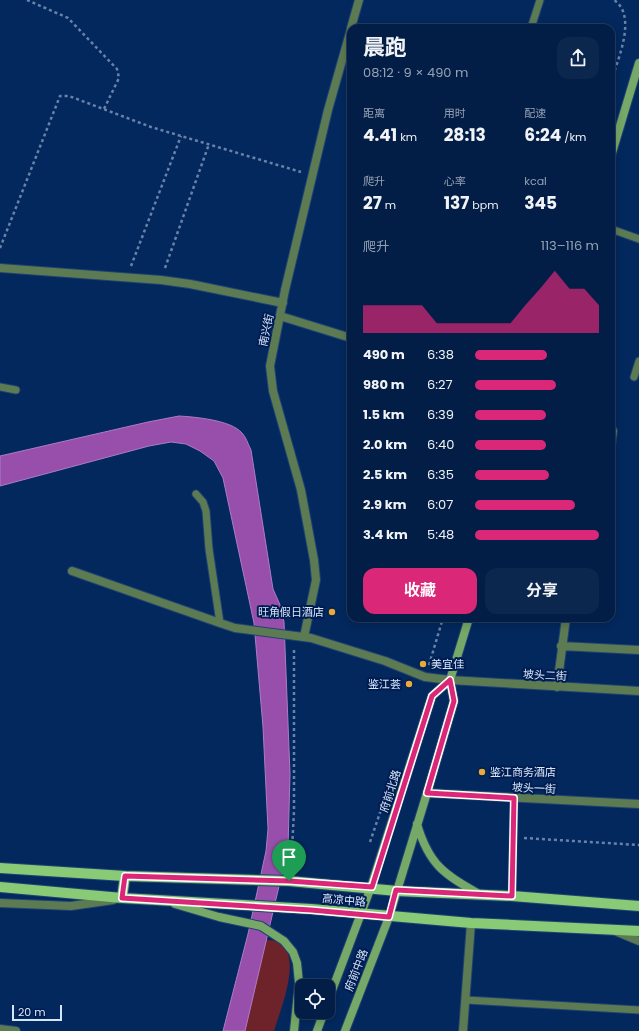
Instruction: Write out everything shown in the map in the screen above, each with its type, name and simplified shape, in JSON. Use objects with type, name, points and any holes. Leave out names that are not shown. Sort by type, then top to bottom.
[{"type":"main road","points":[[615,143],[639,63]]},
{"type":"main road","points":[[389,917],[454,701],[450,680],[468,622]]},
{"type":"main road","name":"府前北路","points":[[361,914],[372,887],[432,696],[450,680]]},
{"type":"main road","points":[[417,824],[422,842],[436,865],[444,872],[480,895]]},
{"type":"main road","name":"高凉中路","points":[[0,868],[125,876],[289,881],[396,890],[512,896],[639,906]]},
{"type":"main road","points":[[122,898],[125,876]]},
{"type":"main road","name":"高凉中路","points":[[0,887],[122,898],[471,923],[614,931],[639,930]]},
{"type":"main road","points":[[163,901],[219,917],[261,926],[284,941],[293,952],[297,963],[299,983],[294,1031]]},
{"type":"main road","name":"府前中路","points":[[335,983],[361,914]]},
{"type":"main road","name":"府前中路","points":[[345,1031],[389,917]]},
{"type":"main road","points":[[317,1031],[321,1019]]},
{"type":"street","name":"南兴街","points":[[352,24],[359,0]]},
{"type":"street","name":"南兴街","points":[[304,637],[314,590],[316,571],[301,490],[270,379],[271,360],[313,176],[347,44]]},
{"type":"street","points":[[0,268],[161,280],[190,284],[283,303]]},
{"type":"street","points":[[280,316],[347,337]]},
{"type":"street","name":"坡头二街","points":[[72,570],[235,628],[304,637],[385,661],[425,677],[450,680],[639,691]]},
{"type":"street","points":[[557,686],[565,622]]},
{"type":"street","points":[[561,646],[639,650]]},
{"type":"street","name":"坡头一街","points":[[427,793],[639,804]]},
{"type":"street","points":[[0,904],[71,906],[122,898]]},
{"type":"street","points":[[463,1031],[471,923]]},
{"type":"street","points":[[614,931],[639,941]]},
{"type":"street","points":[[0,1029],[16,1031]]},
{"type":"lane","points":[[532,24],[540,0]]},
{"type":"lane","points":[[615,230],[639,239]]},
{"type":"lane","points":[[634,377],[639,361]]},
{"type":"lane","points":[[0,387],[16,390]]},
{"type":"lane","points":[[196,494],[203,502],[206,511],[209,549],[220,623]]},
{"type":"lane","points":[[512,896],[514,798]]},
{"type":"lane","points":[[466,1000],[639,1010]]},
{"type":"path","points":[[27,0],[61,14],[74,23],[117,70],[119,78],[104,109]]},
{"type":"path","points":[[614,0],[622,9],[626,28],[615,68]]},
{"type":"path","points":[[0,248],[60,96],[69,96],[181,136],[313,176]]},
{"type":"path","points":[[127,278],[181,136]]},
{"type":"path","points":[[161,280],[209,144]]},
{"type":"path","points":[[289,881],[292,861],[294,811],[295,636]]},
{"type":"path","points":[[514,837],[639,845]]},
{"type":"shaded area","points":[[179,416],[203,418],[230,425],[242,433],[246,439],[251,450],[273,589],[281,607],[284,622],[290,774],[288,848],[245,1031],[223,1031],[248,934],[266,851],[268,829],[263,727],[254,623],[223,478],[214,461],[200,451],[186,444],[171,442],[149,446],[0,486],[0,456]]},
{"type":"shaded area","points":[[251,940],[275,941],[286,948],[290,970],[285,997],[274,1031],[225,1031]]},
{"type":"place","name":"旺角假日酒店","points":[[332,612]]},
{"type":"place","name":"美宜佳","points":[[423,664]]},
{"type":"place","name":"鉴江荟","points":[[409,684]]},
{"type":"place","name":"鉴江商务酒店","points":[[482,772]]},
{"type":"route","points":[[450,680],[454,701],[427,793],[514,798],[512,896],[396,890],[389,917],[311,910],[122,898],[125,876],[289,881],[372,887],[432,696],[450,680]]}]
